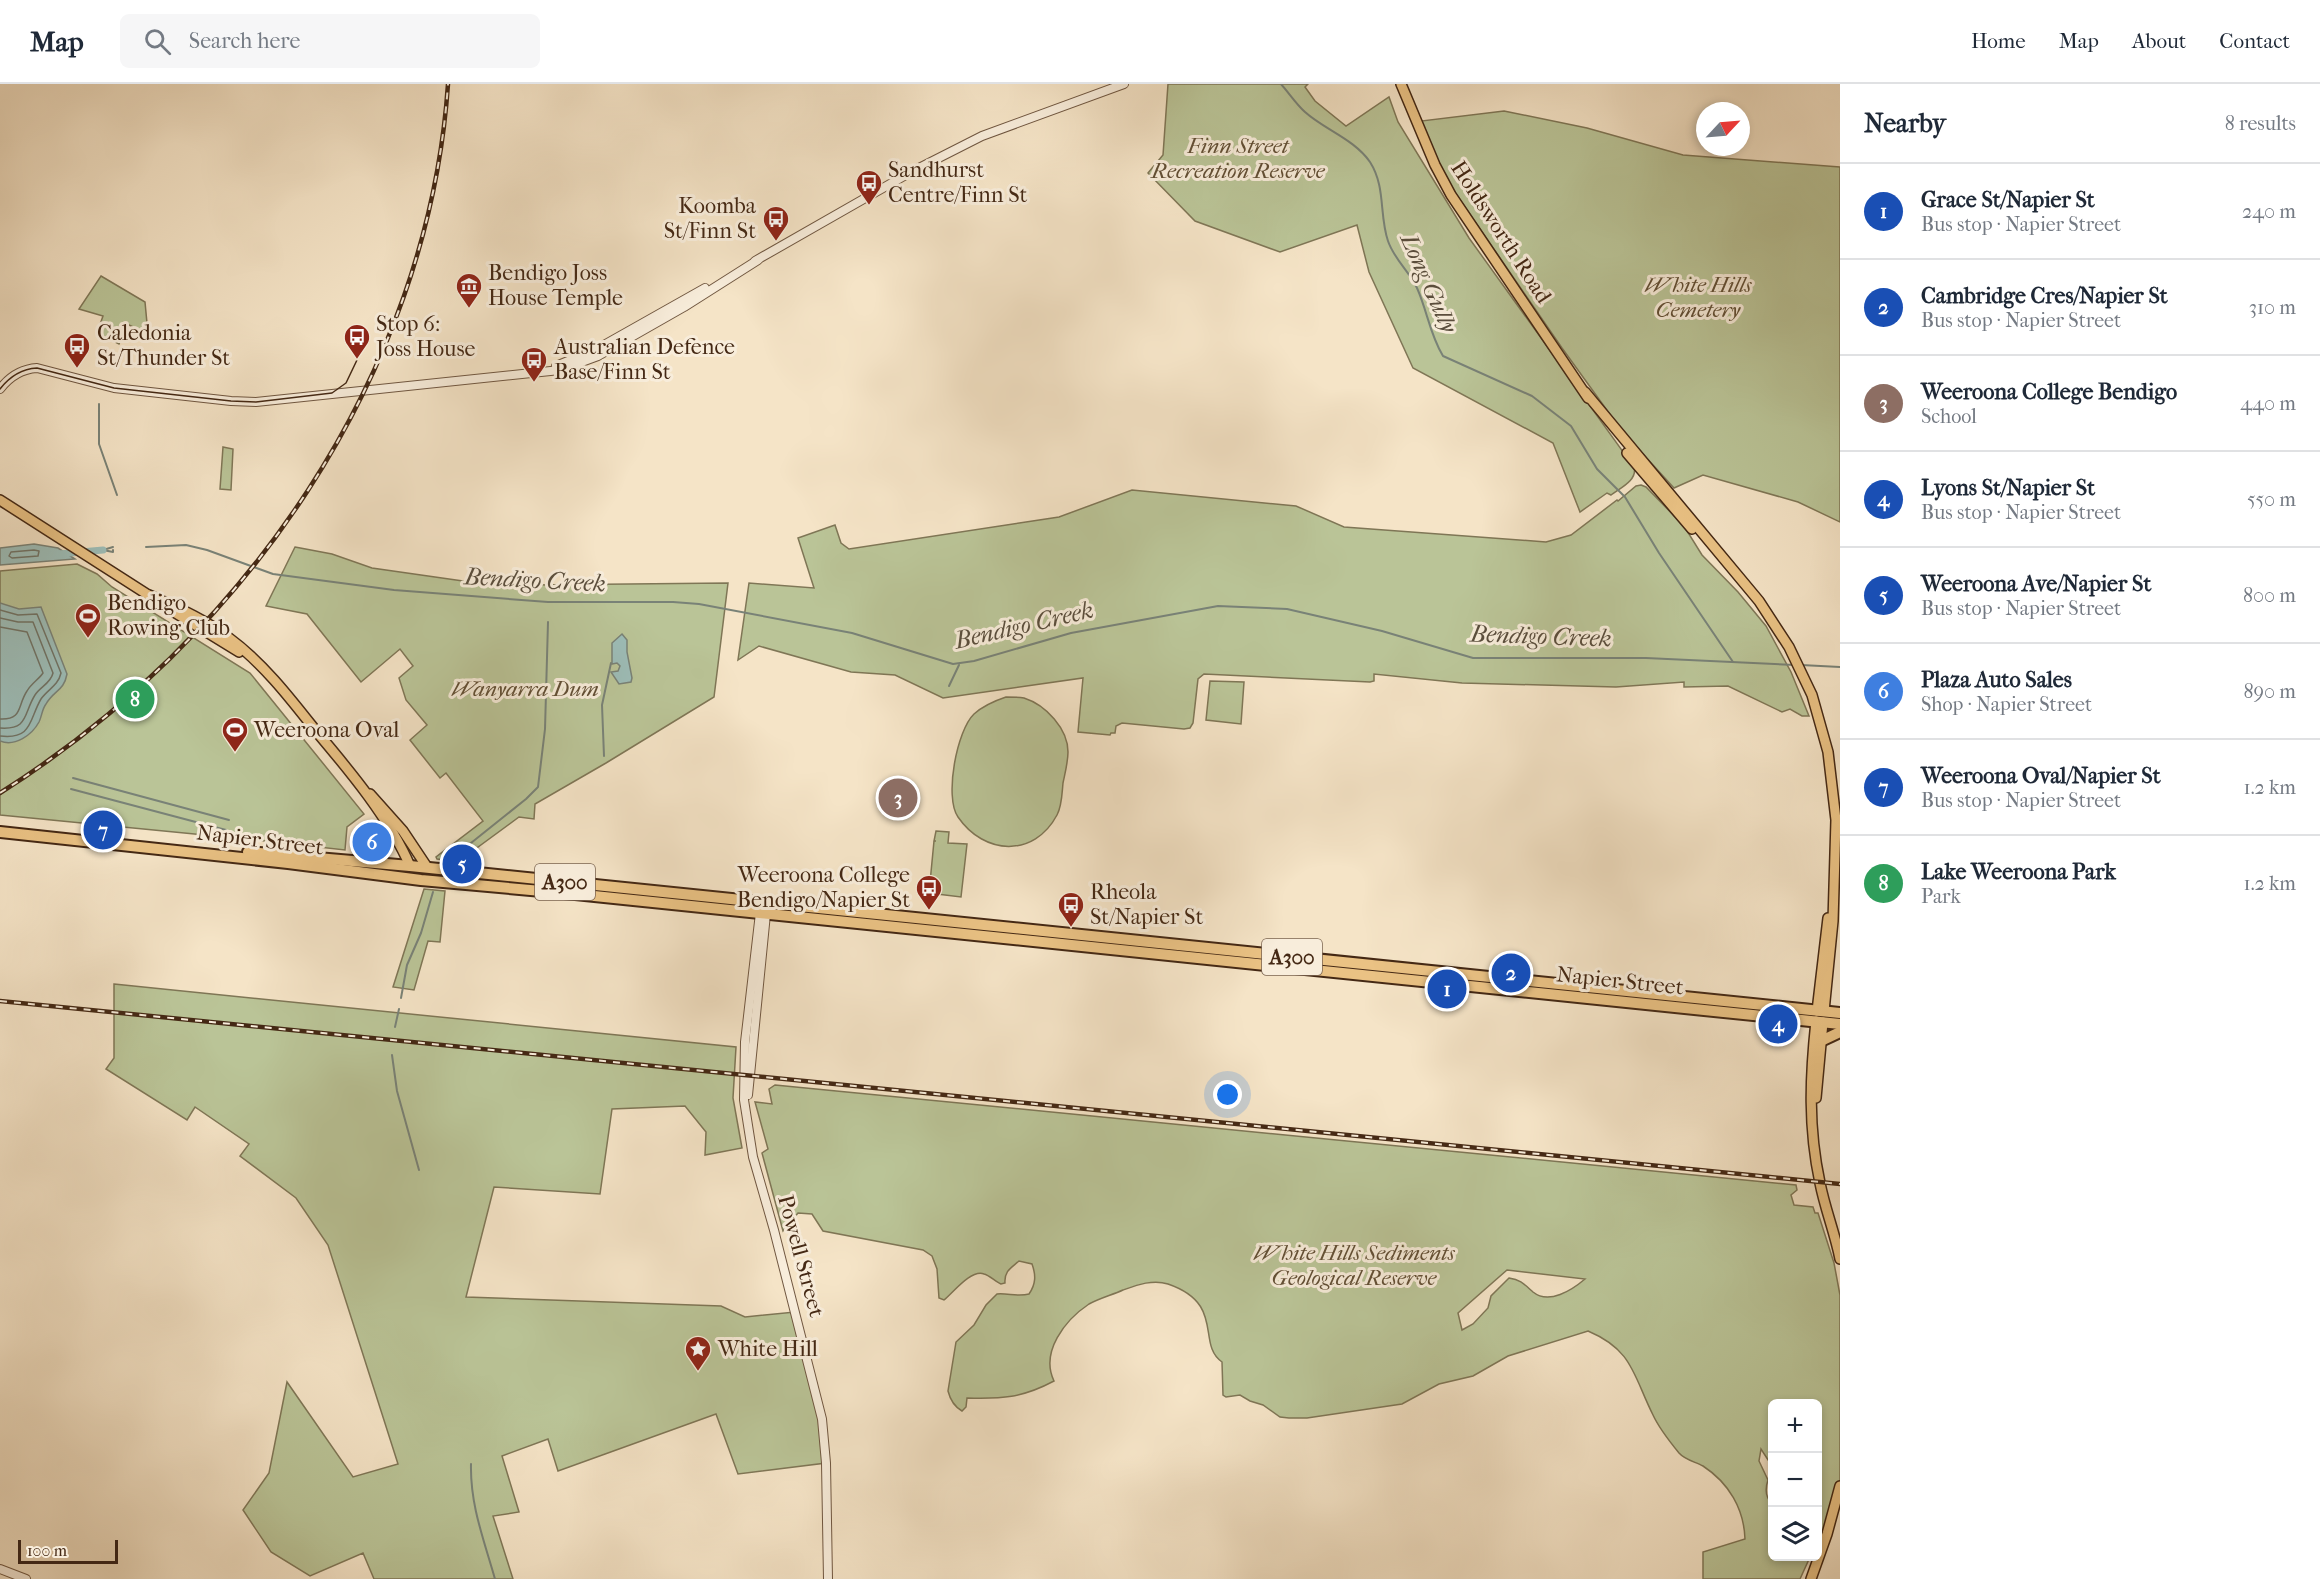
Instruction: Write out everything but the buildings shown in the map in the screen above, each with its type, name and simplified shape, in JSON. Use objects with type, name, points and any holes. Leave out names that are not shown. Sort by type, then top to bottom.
[{"type":"highway","name":"Napier Street","points":[[0,830],[427,867],[589,890],[1124,950],[1648,1004],[1820,1016],[1840,1013]]},
{"type":"highway","name":"Napier Street","points":[[158,845],[475,886],[589,890]]},
{"type":"highway","points":[[410,866],[418,874],[475,886]]},
{"type":"highway","name":"Napier Street","points":[[763,908],[1074,935],[1576,986],[1820,1016],[1840,1024]]},
{"type":"highway","points":[[1074,935],[1122,944],[1124,950]]},
{"type":"highway","points":[[1350,963],[1356,969],[1415,980]]},
{"type":"highway","points":[[1393,967],[1449,978],[1452,983]]},
{"type":"highway","points":[[1576,986],[1581,992],[1614,996],[1648,1004]]},
{"type":"highway","points":[[1821,1041],[1840,1032]]},
{"type":"main road","name":"Holdsworth Road","points":[[1401,84],[1430,154],[1451,195],[1585,392],[1766,610],[1786,642],[1812,695],[1826,741],[1834,784],[1836,832],[1833,886],[1824,937],[1820,1016]]},
{"type":"main road","points":[[1,500],[254,661],[287,694],[356,779],[394,835],[410,866]]},
{"type":"main road","points":[[356,779],[403,831],[427,867]]},
{"type":"main road","points":[[1813,1133],[1821,1041],[1820,1016]]},
{"type":"main road","points":[[1820,1016],[1810,1093],[1813,1133],[1820,1182],[1840,1259]]},
{"type":"main road","points":[[1811,1579],[1827,1534],[1840,1486]]},
{"type":"street","points":[[0,389],[10,377],[23,370],[37,368],[105,387],[256,402],[566,366],[603,349],[911,172],[982,136],[1124,84]]},
{"type":"street","name":"Powell Street","points":[[763,908],[747,1123],[753,1157],[822,1419],[828,1579]]},
{"type":"street","points":[[0,1569],[26,1579]]},
{"type":"green space","name":"Finn Street Recreation Reserve","points":[[1168,84],[1308,84],[1305,87],[1315,101],[1346,126],[1389,97],[1398,122],[1469,238],[1634,467],[1635,472],[1631,480],[1611,495],[1607,493],[1580,512],[1553,443],[1413,368],[1369,272],[1357,225],[1280,252],[1195,221],[1148,173],[1163,155]]},
{"type":"green space","name":"White Hills Cemetery","points":[[1504,111],[1587,128],[1683,155],[1840,167],[1840,522],[1798,502],[1703,475],[1674,488],[1622,431],[1562,348],[1447,181],[1421,121]]},
{"type":"green space","points":[[101,276],[145,302],[148,334],[127,324],[119,344],[97,333],[103,316],[79,309]]},
{"type":"green space","points":[[223,447],[233,449],[231,490],[220,489]]},
{"type":"green space","points":[[1636,486],[1646,487],[1684,526],[1702,555],[1738,592],[1766,626],[1791,672],[1809,716],[1802,716],[1790,709],[1782,712],[1728,686],[1684,687],[1684,682],[1616,687],[1462,683],[1374,674],[1374,681],[1370,682],[1204,674],[1198,679],[1193,723],[1190,728],[1122,723],[1116,726],[1115,733],[1110,735],[1078,732],[1083,678],[943,698],[895,675],[851,672],[759,646],[738,660],[749,583],[814,588],[798,538],[835,525],[841,543],[849,549],[1059,517],[1132,490],[1296,506],[1344,527],[1546,542],[1571,535]]},
{"type":"green space","name":"Wanyarra Dum","points":[[295,547],[332,554],[372,568],[470,582],[529,585],[728,583],[714,697],[535,804],[534,819],[519,817],[459,861],[437,859],[436,857],[483,821],[446,773],[440,778],[410,740],[427,725],[406,700],[399,678],[413,666],[400,649],[361,682],[307,614],[266,606]]},
{"type":"green space","points":[[77,564],[97,574],[112,587],[250,673],[364,814],[347,827],[345,850],[0,815],[0,571]]},
{"type":"green space","points":[[1210,681],[1244,682],[1241,724],[1206,720]]},
{"type":"green space","points":[[1006,697],[1024,698],[1048,712],[1064,735],[1068,752],[1061,804],[1057,815],[1047,829],[1035,839],[1022,845],[1009,846],[981,839],[969,830],[958,817],[952,795],[954,764],[962,734],[968,722],[982,708]]},
{"type":"green space","points":[[936,831],[949,832],[948,843],[967,844],[961,897],[929,893]]},
{"type":"green space","points":[[424,889],[445,891],[440,942],[428,941],[414,990],[393,987]]},
{"type":"green space","points":[[114,984],[736,1047],[733,1098],[742,1148],[705,1155],[706,1132],[685,1106],[612,1109],[600,1194],[494,1187],[466,1297],[721,1306],[745,1317],[795,1312],[822,1419],[826,1463],[738,1474],[716,1414],[558,1471],[548,1439],[502,1456],[519,1512],[493,1516],[513,1579],[374,1579],[363,1553],[310,1576],[271,1552],[243,1510],[269,1473],[287,1382],[353,1477],[398,1464],[328,1245],[296,1198],[240,1156],[249,1144],[195,1107],[187,1120],[106,1069],[114,1058]]},
{"type":"green space","name":"White Hills Sediments Geological Reserve","points":[[775,1085],[1796,1185],[1797,1190],[1791,1195],[1794,1205],[1813,1207],[1815,1213],[1818,1213],[1834,1263],[1840,1295],[1840,1498],[1822,1541],[1822,1399],[1768,1399],[1768,1460],[1761,1449],[1759,1461],[1768,1480],[1766,1493],[1768,1498],[1768,1561],[1808,1561],[1800,1579],[1703,1579],[1703,1552],[1745,1539],[1738,1507],[1720,1480],[1703,1466],[1679,1453],[1655,1420],[1630,1365],[1623,1355],[1603,1338],[1588,1331],[1508,1356],[1473,1376],[1439,1384],[1402,1404],[1307,1418],[1280,1417],[1263,1405],[1240,1395],[1226,1397],[1223,1395],[1222,1362],[1211,1345],[1204,1313],[1197,1302],[1186,1292],[1157,1282],[1128,1288],[1093,1302],[1071,1319],[1057,1338],[1053,1348],[1050,1370],[1054,1381],[1032,1391],[1012,1396],[967,1398],[966,1407],[962,1411],[953,1402],[948,1391],[956,1342],[974,1325],[986,1305],[997,1294],[1029,1294],[1035,1279],[1032,1264],[1019,1261],[1009,1270],[1005,1283],[1001,1284],[986,1275],[979,1273],[974,1275],[944,1300],[939,1298],[937,1269],[932,1256],[923,1250],[823,1231],[812,1214],[798,1213],[783,1231],[762,1153],[768,1149],[755,1102],[772,1104],[769,1089]],"holes":[[[1507,1270],[1585,1279],[1574,1288],[1553,1296],[1539,1296],[1519,1281],[1509,1278],[1491,1296],[1488,1308],[1473,1324],[1462,1330],[1458,1313]]]},
{"type":"water","points":[[34,544],[58,548],[75,559],[0,565],[0,548]]},
{"type":"water","points":[[0,603],[19,609],[41,607],[67,674],[64,684],[49,699],[36,727],[22,739],[11,742],[0,741]]},
{"type":"water","points":[[622,634],[627,640],[632,678],[631,682],[619,684],[611,672],[618,671],[620,666],[617,663],[612,664],[612,643]]},
{"type":"waterway","name":"Long Gully","points":[[1281,84],[1305,112],[1356,147],[1370,162],[1378,181],[1388,241],[1417,288],[1443,356],[1532,396],[1571,426],[1597,469],[1625,497],[1659,553],[1733,662]]},
{"type":"waterway","points":[[99,404],[99,444],[117,495]]},
{"type":"waterway","name":"Bendigo Creek","points":[[146,547],[186,545],[207,550],[273,574],[394,590],[548,602],[699,604],[852,633],[953,664],[974,661],[1071,633],[1218,606],[1287,609],[1382,631],[1473,658],[1646,658],[1795,665]]},
{"type":"waterway","name":"Bendigo Creek","points":[[103,550],[113,547]]},
{"type":"waterway","name":"Bendigo Creek","points":[[103,550],[113,552],[113,550]]},
{"type":"waterway","name":"Bendigo Creek","points":[[59,554],[103,550]]},
{"type":"waterway","points":[[451,859],[538,787],[545,729],[548,622]]},
{"type":"waterway","points":[[604,756],[602,705],[611,663]]},
{"type":"waterway","points":[[949,686],[959,665]]},
{"type":"waterway","name":"Bendigo Creek","points":[[1801,665],[1840,667]]},
{"type":"waterway","points":[[73,778],[229,820]]},
{"type":"waterway","points":[[71,789],[226,830]]},
{"type":"waterway","points":[[401,998],[407,965],[421,933],[433,892]]},
{"type":"waterway","points":[[395,1027],[399,1009]]},
{"type":"waterway","points":[[392,1055],[397,1091],[419,1170]]},
{"type":"waterway","points":[[471,1464],[475,1508],[495,1579]]},
{"type":"tram line","points":[[0,389],[16,374],[37,368],[114,388],[256,402],[332,393],[346,383],[357,360]]},
{"type":"railway","points":[[0,793],[88,730],[170,658],[244,578],[308,490],[362,396],[404,296],[433,192],[448,84]]},
{"type":"railway","points":[[0,1001],[1840,1184]]},
{"type":"place","name":"Sandhurst Centre/Finn St","points":[[869,206]]},
{"type":"place","name":"Koomba St/Finn St","points":[[776,242]]},
{"type":"place","name":"Bendigo Joss House Temple","points":[[469,309]]},
{"type":"place","name":"Stop 6: Joss House","points":[[357,360]]},
{"type":"place","name":"Caledonia St/Thunder St","points":[[77,369]]},
{"type":"place","name":"Australian Defence Base/Finn St","points":[[534,383]]},
{"type":"place","name":"Bendigo Rowing Club","points":[[88,639]]},
{"type":"place","name":"Lake Weeroona Park","points":[[135,699]]},
{"type":"place","name":"Weeroona Oval","points":[[235,753]]},
{"type":"place","name":"Weeroona College Bendigo","points":[[898,798]]},
{"type":"place","name":"Weeroona Oval/Napier St","points":[[103,830]]},
{"type":"place","name":"Plaza Auto Sales","points":[[372,842]]},
{"type":"place","name":"Weeroona Ave/Napier St","points":[[462,864]]},
{"type":"place","name":"Weeroona College Bendigo/Napier St","points":[[929,911]]},
{"type":"place","name":"Rheola St/Napier St","points":[[1071,928]]},
{"type":"place","name":"Cambridge Cres/Napier St","points":[[1511,973]]},
{"type":"place","name":"Grace St/Napier St","points":[[1447,989]]},
{"type":"place","name":"Lyons St/Napier St","points":[[1778,1024]]},
{"type":"place","name":"White Hill","points":[[698,1372]]}]
